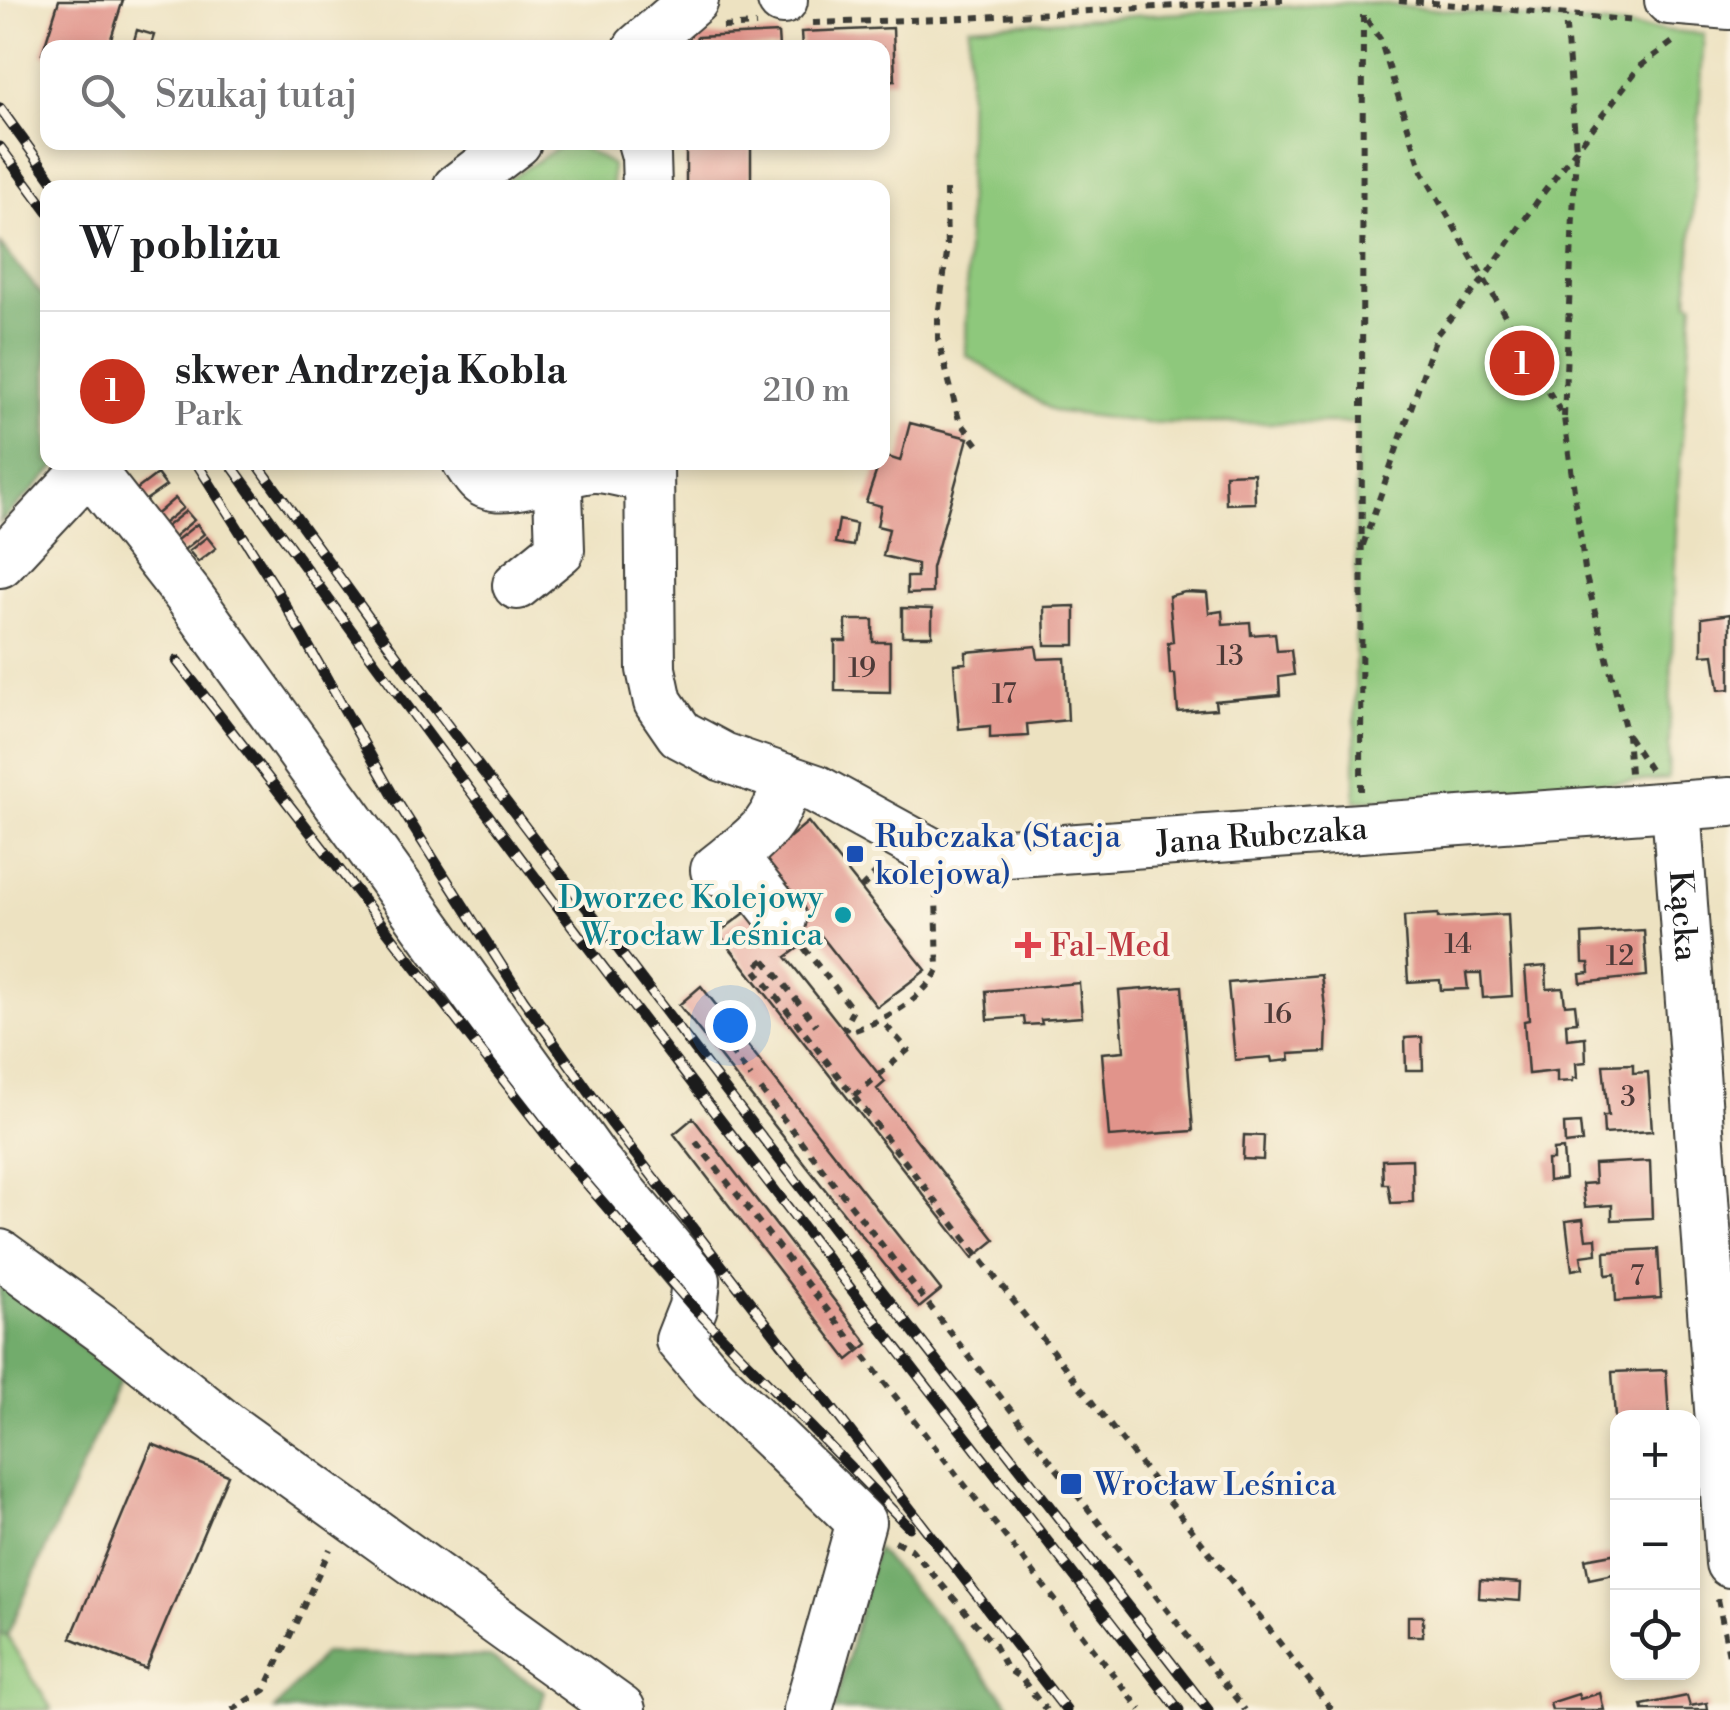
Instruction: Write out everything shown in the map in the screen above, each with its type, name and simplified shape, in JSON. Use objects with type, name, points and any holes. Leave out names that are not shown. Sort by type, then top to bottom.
[{"type":"street","points":[[1674,18],[1730,5]]},
{"type":"street","points":[[653,40],[701,14]]},
{"type":"street","points":[[467,180],[507,150]]},
{"type":"street","points":[[644,150],[646,180]]},
{"type":"street","points":[[0,563],[86,470]]},
{"type":"street","points":[[95,470],[597,1163],[696,1281],[693,1307],[680,1340],[714,1380],[860,1522],[808,1710]]},
{"type":"street","points":[[473,470],[492,487],[558,470],[560,550],[517,586]]},
{"type":"street","name":"Jana Rubczaka","points":[[643,472],[651,670],[658,702],[680,734],[723,757],[816,789],[931,852],[949,857],[1668,795],[1730,802]]},
{"type":"street","points":[[773,944],[724,863],[768,827],[780,808],[786,779]]},
{"type":"street","name":"Kącka","points":[[1668,795],[1730,1563]]},
{"type":"street","points":[[0,1254],[125,1345],[226,1426],[620,1710]]},
{"type":"path","points":[[701,14],[782,12],[945,20],[1283,0]]},
{"type":"path","points":[[1361,807],[1364,0]]},
{"type":"path","points":[[1398,0],[1565,16],[1576,149],[1564,418],[1586,577],[1627,734],[1631,786]]},
{"type":"path","points":[[1363,14],[1380,39],[1422,171],[1564,418]]},
{"type":"path","points":[[1362,550],[1437,334],[1483,280],[1674,18]]},
{"type":"path","points":[[946,190],[948,254],[938,339],[959,420],[982,449]]},
{"type":"path","points":[[1627,734],[1668,795]]},
{"type":"path","points":[[860,888],[871,879]]},
{"type":"path","points":[[773,944],[852,1010],[844,1027],[848,1032],[882,1021],[923,989],[938,970],[935,884]]},
{"type":"path","points":[[773,944],[816,1025]]},
{"type":"path","points":[[773,944],[754,968],[1332,1710]]},
{"type":"path","points":[[854,1096],[908,1050],[882,1021]]},
{"type":"path","points":[[720,1038],[751,1077]]},
{"type":"path","points":[[761,1090],[1246,1710]]},
{"type":"path","points":[[696,1142],[1140,1710]]},
{"type":"path","points":[[232,1710],[265,1690],[347,1513]]},
{"type":"path","points":[[860,1522],[912,1550],[994,1645],[1006,1668],[1022,1678],[1046,1710]]},
{"type":"green space","points":[[1360,2],[1704,34],[1688,302],[1693,303],[1677,501],[1668,779],[1355,801],[1356,423],[1147,423],[1053,411],[966,355],[969,26]]},
{"type":"green space","points":[[555,150],[587,150],[612,165],[612,180],[507,180]]},
{"type":"green space","points":[[0,244],[40,293],[40,470],[53,470],[0,523]]},
{"type":"green space","points":[[0,1274],[120,1381],[7,1636],[0,1634]]},
{"type":"green space","points":[[876,1548],[947,1627],[1014,1710],[834,1710]]},
{"type":"green space","points":[[0,1634],[7,1636],[52,1710],[0,1710]]},
{"type":"green space","points":[[324,1653],[490,1657],[545,1691],[540,1710],[274,1710]]},
{"type":"building","points":[[59,0],[123,0],[110,40],[46,40]]},
{"type":"building","points":[[893,28],[895,80],[890,80],[890,40],[802,40],[801,32]]},
{"type":"building","points":[[137,30],[154,35],[152,40],[134,40]]},
{"type":"building","points":[[778,33],[778,40],[694,40]]},
{"type":"building","points":[[686,150],[751,150],[751,180],[686,180]]},
{"type":"building","points":[[910,423],[968,438],[932,568],[932,593],[907,594],[907,577],[917,577],[917,564],[883,556],[889,529],[877,526],[881,506],[866,502],[877,470],[890,470],[890,458],[900,461]]},
{"type":"building","points":[[1254,473],[1255,503],[1226,504],[1225,474]]},
{"type":"building","points":[[157,474],[166,486],[140,504],[132,493]]},
{"type":"building","points":[[175,498],[183,508],[159,527],[152,518]]},
{"type":"building","points":[[186,511],[194,520],[170,540],[162,530]]},
{"type":"building","points":[[839,520],[856,524],[853,546],[835,543]]},
{"type":"building","points":[[197,524],[204,534],[180,553],[173,543]]},
{"type":"building","points":[[207,537],[216,548],[198,562],[189,551]]},
{"type":"building","points":[[1207,593],[1209,613],[1222,611],[1223,624],[1250,622],[1251,635],[1275,633],[1277,651],[1291,650],[1294,675],[1279,677],[1280,695],[1215,701],[1216,709],[1178,712],[1175,674],[1170,674],[1168,643],[1173,642],[1169,596]]},
{"type":"building","points":[[1075,606],[1075,645],[1045,645],[1044,607]]},
{"type":"building","points":[[902,608],[932,609],[932,636],[902,636]]},
{"type":"building","points":[[1730,614],[1730,689],[1719,690],[1714,654],[1702,655],[1702,618]]},
{"type":"building","points":[[846,620],[873,620],[873,642],[890,642],[890,692],[835,691],[835,641],[846,641]]},
{"type":"building","points":[[1036,646],[1038,659],[1065,658],[1068,720],[1027,724],[1028,736],[990,738],[990,726],[959,729],[954,664],[966,663],[966,652]]},
{"type":"building","points":[[808,822],[926,970],[877,1007],[819,933],[786,957],[885,1082],[877,1089],[995,1240],[973,1258],[718,933],[749,910],[761,859],[784,830],[790,837]]},
{"type":"building","points":[[1438,914],[1438,918],[1508,914],[1512,996],[1483,998],[1481,973],[1466,973],[1468,989],[1441,990],[1440,980],[1408,982],[1404,916]]},
{"type":"building","points":[[1644,930],[1647,976],[1581,983],[1580,974],[1590,973],[1589,963],[1583,963],[1582,934]]},
{"type":"building","points":[[1546,966],[1547,989],[1563,988],[1565,1005],[1575,1004],[1577,1022],[1566,1023],[1567,1039],[1585,1037],[1586,1062],[1576,1063],[1577,1078],[1573,1081],[1557,1082],[1557,1071],[1528,1074],[1525,968]]},
{"type":"building","points":[[1321,975],[1326,1052],[1289,1054],[1290,1060],[1272,1062],[1271,1057],[1235,1060],[1228,983]]},
{"type":"building","points":[[1079,983],[1082,1017],[1025,1025],[1024,1017],[988,1020],[986,991]]},
{"type":"building","points":[[701,986],[941,1290],[919,1308],[679,1005]]},
{"type":"building","points":[[1182,986],[1193,1131],[1109,1137],[1102,1053],[1124,1051],[1119,991]]},
{"type":"building","points":[[1422,1037],[1423,1070],[1406,1070],[1405,1038]]},
{"type":"building","points":[[1633,1064],[1633,1073],[1648,1072],[1652,1131],[1604,1134],[1603,1116],[1608,1116],[1603,1065]]},
{"type":"building","points":[[693,1118],[868,1344],[848,1360],[674,1134]]},
{"type":"building","points":[[1580,1123],[1582,1142],[1565,1144],[1564,1124]]},
{"type":"building","points":[[1244,1135],[1264,1136],[1263,1160],[1243,1159]]},
{"type":"building","points":[[1563,1149],[1565,1179],[1548,1181],[1547,1160],[1553,1160],[1553,1150]]},
{"type":"building","points":[[1412,1159],[1413,1202],[1391,1203],[1388,1184],[1383,1184],[1382,1160]]},
{"type":"building","points":[[1650,1161],[1652,1218],[1612,1220],[1612,1205],[1585,1207],[1582,1184],[1595,1183],[1594,1164]]},
{"type":"building","points":[[1583,1219],[1586,1239],[1596,1238],[1597,1254],[1581,1256],[1583,1268],[1572,1270],[1566,1221]]},
{"type":"building","points":[[1658,1249],[1661,1298],[1616,1301],[1615,1274],[1606,1275],[1605,1252]]},
{"type":"building","points":[[1666,1370],[1668,1410],[1614,1410],[1612,1372]]},
{"type":"building","points":[[152,1444],[228,1475],[146,1669],[71,1638]]},
{"type":"building","points":[[1610,1554],[1610,1575],[1589,1579],[1585,1559]]},
{"type":"building","points":[[1480,1580],[1521,1583],[1520,1601],[1479,1598]]},
{"type":"building","points":[[1408,1616],[1423,1616],[1423,1636],[1408,1636]]},
{"type":"building","points":[[1600,1693],[1604,1710],[1552,1710],[1550,1703],[1578,1694],[1580,1699]]},
{"type":"building","points":[[1687,1696],[1690,1706],[1707,1703],[1708,1710],[1643,1710],[1642,1705]]},
{"type":"railway","points":[[0,108],[52,180]]},
{"type":"railway","points":[[0,147],[40,201]]},
{"type":"railway","points":[[201,470],[275,587],[394,797],[523,999],[612,1124],[1066,1710]]},
{"type":"railway","points":[[235,470],[579,935],[1179,1710]]},
{"type":"railway","points":[[262,470],[433,706],[734,1101],[1208,1710]]},
{"type":"railway","points":[[177,661],[561,1154],[693,1307],[909,1527]]},
{"type":"place","name":"skwer Andrzeja Kobla","points":[[1522,363]]},
{"type":"place","name":"Rubczaka (Stacja kolejowa)","points":[[855,854]]},
{"type":"place","name":"Dworzec Kolejowy Wrocław Leśnica","points":[[843,915]]},
{"type":"place","name":"Fal-Med","points":[[1028,945]]},
{"type":"place","name":"Wrocław Leśnica","points":[[1071,1484]]}]
